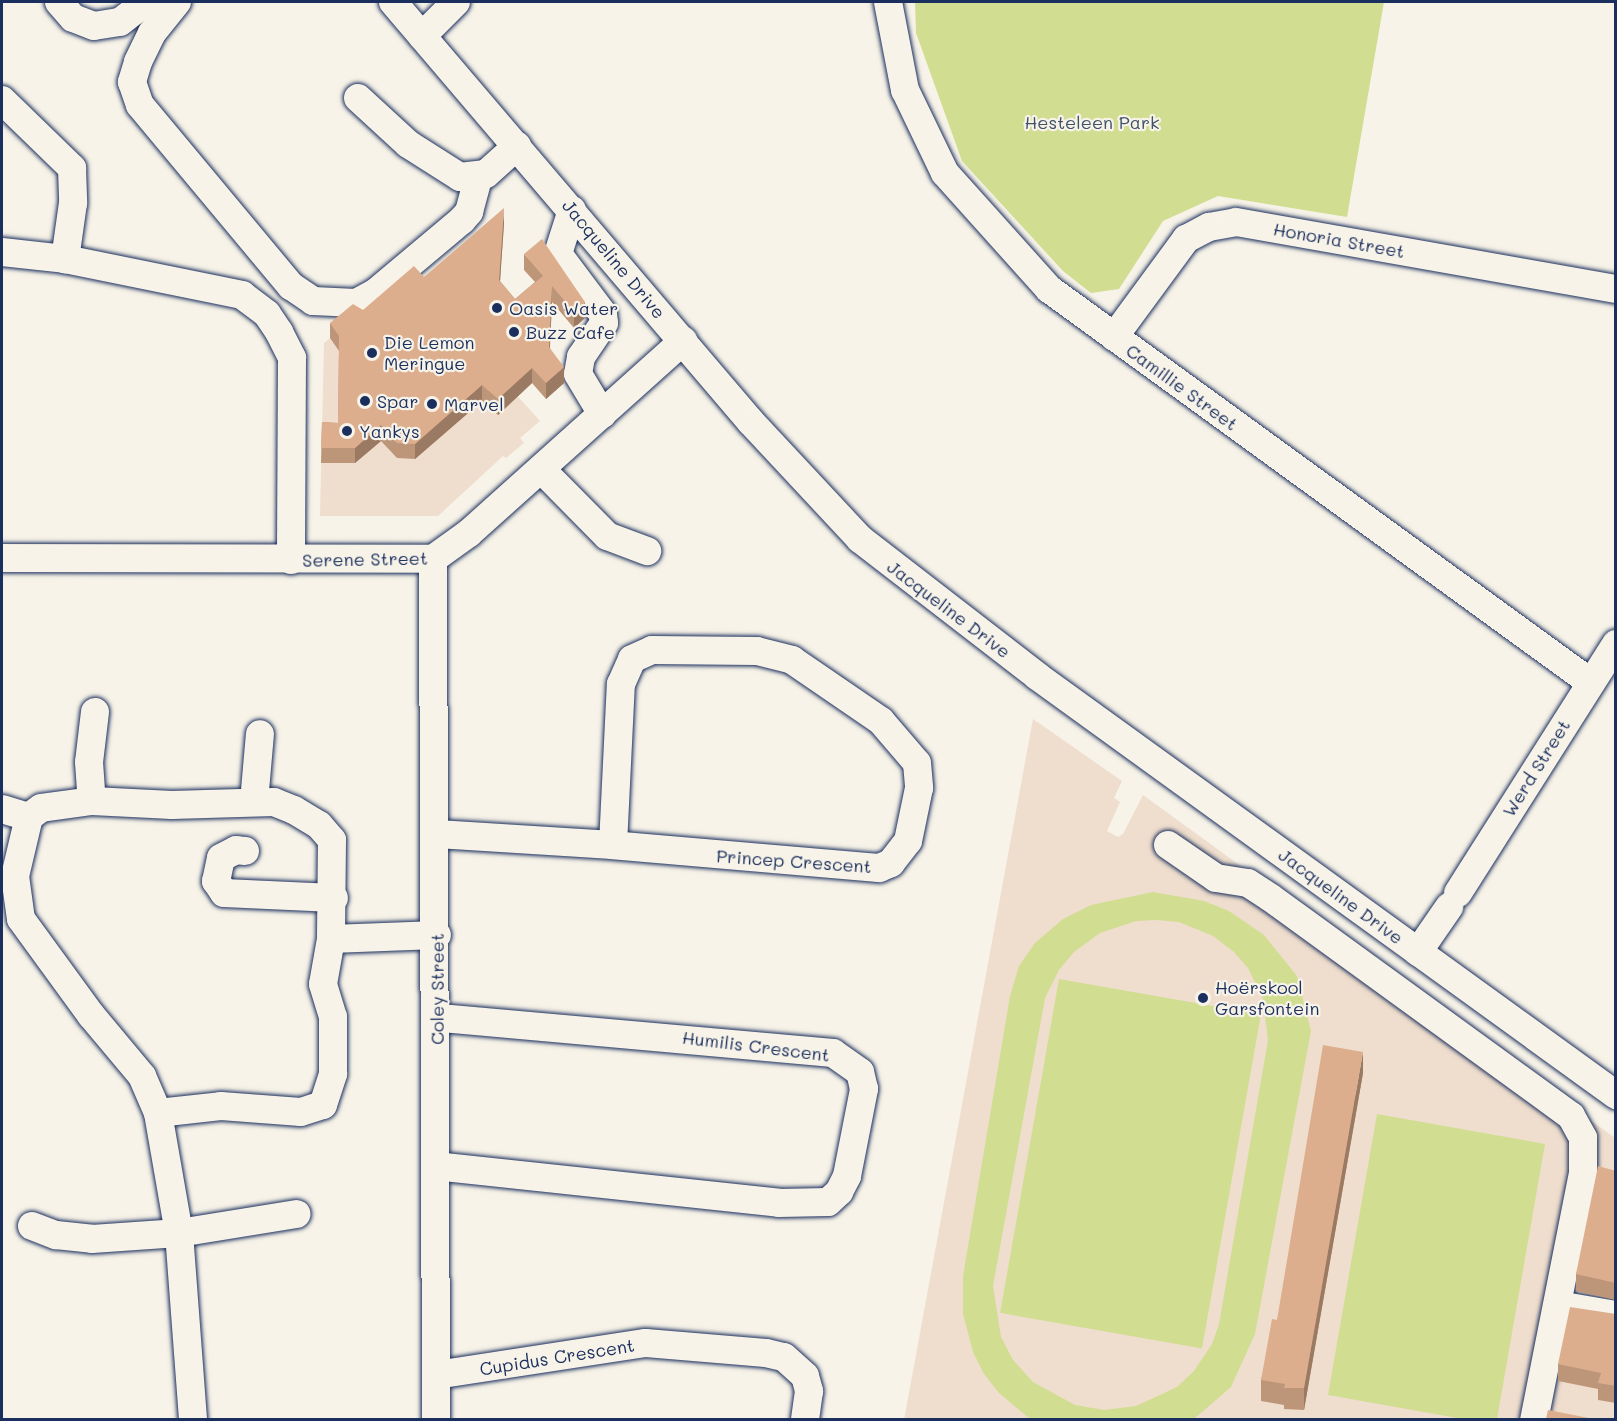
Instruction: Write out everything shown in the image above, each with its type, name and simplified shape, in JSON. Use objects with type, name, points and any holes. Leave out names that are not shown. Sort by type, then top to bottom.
[{"type":"street","points":[[59,2],[73,18],[94,26],[120,22],[146,2]]},
{"type":"street","points":[[177,2],[152,33],[138,62],[132,82],[140,105],[291,286],[313,301],[357,303],[375,293],[462,220],[469,212],[478,178],[518,146]]},
{"type":"street","name":"Jacqueline Drive","points":[[393,2],[827,508],[906,578],[1616,1095]]},
{"type":"street","points":[[422,36],[456,2]]},
{"type":"street","name":"Camillie Street","points":[[888,2],[905,90],[945,173],[1049,289],[1590,682]]},
{"type":"street","points":[[358,98],[408,144],[460,177],[478,178]]},
{"type":"street","points":[[2,100],[72,168],[73,203],[65,259]]},
{"type":"street","points":[[572,210],[558,254],[603,314],[604,322],[581,357],[578,374],[602,414]]},
{"type":"street","name":"Honoria Street","points":[[1114,337],[1186,238],[1209,227],[1236,222],[1616,289]]},
{"type":"street","points":[[2,252],[65,259],[231,292],[252,300],[267,314],[292,358],[291,560]]},
{"type":"street","points":[[593,301],[630,278]]},
{"type":"street","name":"Serene Street","points":[[2,558],[433,559],[470,533],[682,341]]},
{"type":"street","points":[[541,469],[607,536],[647,551]]},
{"type":"street","name":"Coley Street","points":[[433,559],[438,1018],[435,1166],[436,1419]]},
{"type":"street","name":"Werd Street","points":[[1418,952],[1616,644]]},
{"type":"street","name":"Princep Crescent","points":[[437,834],[613,845],[879,868],[891,863],[908,841],[919,788],[917,763],[881,721],[792,660],[757,651],[652,650],[632,659],[621,684],[613,845]]},
{"type":"street","points":[[92,801],[89,762],[95,712]]},
{"type":"street","points":[[254,802],[260,734]]},
{"type":"street","points":[[158,1113],[220,1106],[301,1112],[323,1105],[333,1074],[333,1017],[323,984],[331,939],[334,898],[332,840],[307,816],[274,802],[172,805],[92,801],[41,808],[29,817],[15,876],[11,919],[142,1076],[158,1113],[179,1233],[193,1419]]},
{"type":"street","points":[[2,809],[29,817]]},
{"type":"street","points":[[1168,845],[1216,878],[1248,883],[1571,1116],[1583,1138],[1583,1173],[1534,1419]]},
{"type":"street","points":[[245,851],[236,850],[221,858],[216,881],[224,893],[334,898]]},
{"type":"street","points":[[331,939],[437,935]]},
{"type":"street","points":[[1470,1044],[1494,1008]]},
{"type":"street","name":"Humilis Crescent","points":[[435,1166],[778,1203],[828,1202],[839,1192],[847,1176],[864,1089],[860,1072],[833,1053],[438,1018]]},
{"type":"street","points":[[32,1226],[56,1235],[92,1239],[179,1233],[296,1214]]},
{"type":"street","points":[[1558,1305],[1616,1315]]},
{"type":"street","name":"Cupidus Crescent","points":[[436,1375],[646,1344],[766,1353],[790,1360],[805,1376],[809,1391],[805,1419]]},
{"type":"shaded area","points":[[408,275],[540,421],[520,438],[524,443],[506,458],[503,456],[438,516],[320,516],[324,343]]},
{"type":"shaded area","name":"Hoërskool Garsfontein","points":[[1033,719],[1122,781],[1114,798],[1120,802],[1107,831],[1118,837],[1123,834],[1143,795],[1615,1138],[1615,1419],[904,1420]]},
{"type":"green space","name":"Hesteleen Park","points":[[915,2],[1384,2],[1347,217],[1218,196],[1163,221],[1119,289],[1091,293],[1063,271],[962,161],[916,33]]},
{"type":"green space","points":[[1153,892],[1204,901],[1229,911],[1264,935],[1297,976],[1311,1031],[1255,1334],[1231,1387],[1194,1419],[1030,1419],[999,1393],[984,1374],[973,1352],[963,1314],[963,1276],[1010,996],[1019,966],[1035,943],[1063,919],[1091,905]],"holes":[[[1136,921],[1179,922],[1213,936],[1234,952],[1248,968],[1263,999],[1268,1040],[1219,1324],[1212,1344],[1194,1371],[1177,1387],[1136,1406],[1104,1410],[1075,1405],[1033,1382],[1013,1360],[1001,1337],[993,1286],[1045,998],[1059,970],[1074,952],[1100,933]]]},
{"type":"green space","points":[[1059,979],[1261,1015],[1202,1348],[1000,1313]]},
{"type":"green space","points":[[1377,1114],[1545,1144],[1497,1419],[1463,1419],[1328,1395]]},
{"type":"building","points":[[504,208],[499,280],[515,299],[543,276],[524,254],[542,239],[585,302],[574,312],[552,286],[549,347],[564,367],[546,383],[532,368],[498,399],[482,385],[415,444],[397,443],[381,425],[355,448],[321,448],[322,422],[338,423],[339,336],[330,323],[353,304],[363,310],[414,266],[424,277]]},
{"type":"building","points":[[1323,1045],[1363,1052],[1304,1388],[1284,1388],[1285,1384],[1261,1380],[1272,1319],[1277,1320]]},
{"type":"building","points":[[1598,1166],[1616,1171],[1616,1283],[1576,1274]]},
{"type":"building","points":[[1570,1307],[1616,1314],[1616,1386],[1598,1383],[1601,1373],[1558,1364]]},
{"type":"building","points":[[1548,1410],[1594,1419],[1546,1419]]},
{"type":"place","name":"Oasis Water","points":[[497,308]]},
{"type":"place","name":"Buzz Cafe","points":[[514,332]]},
{"type":"place","name":"Die Lemon Meringue","points":[[372,353]]},
{"type":"place","name":"Spar","points":[[365,401]]},
{"type":"place","name":"Marvel","points":[[432,404]]},
{"type":"place","name":"Yankys","points":[[347,431]]},
{"type":"place","name":"Hoërskool Garsfontein","points":[[1203,998]]}]
